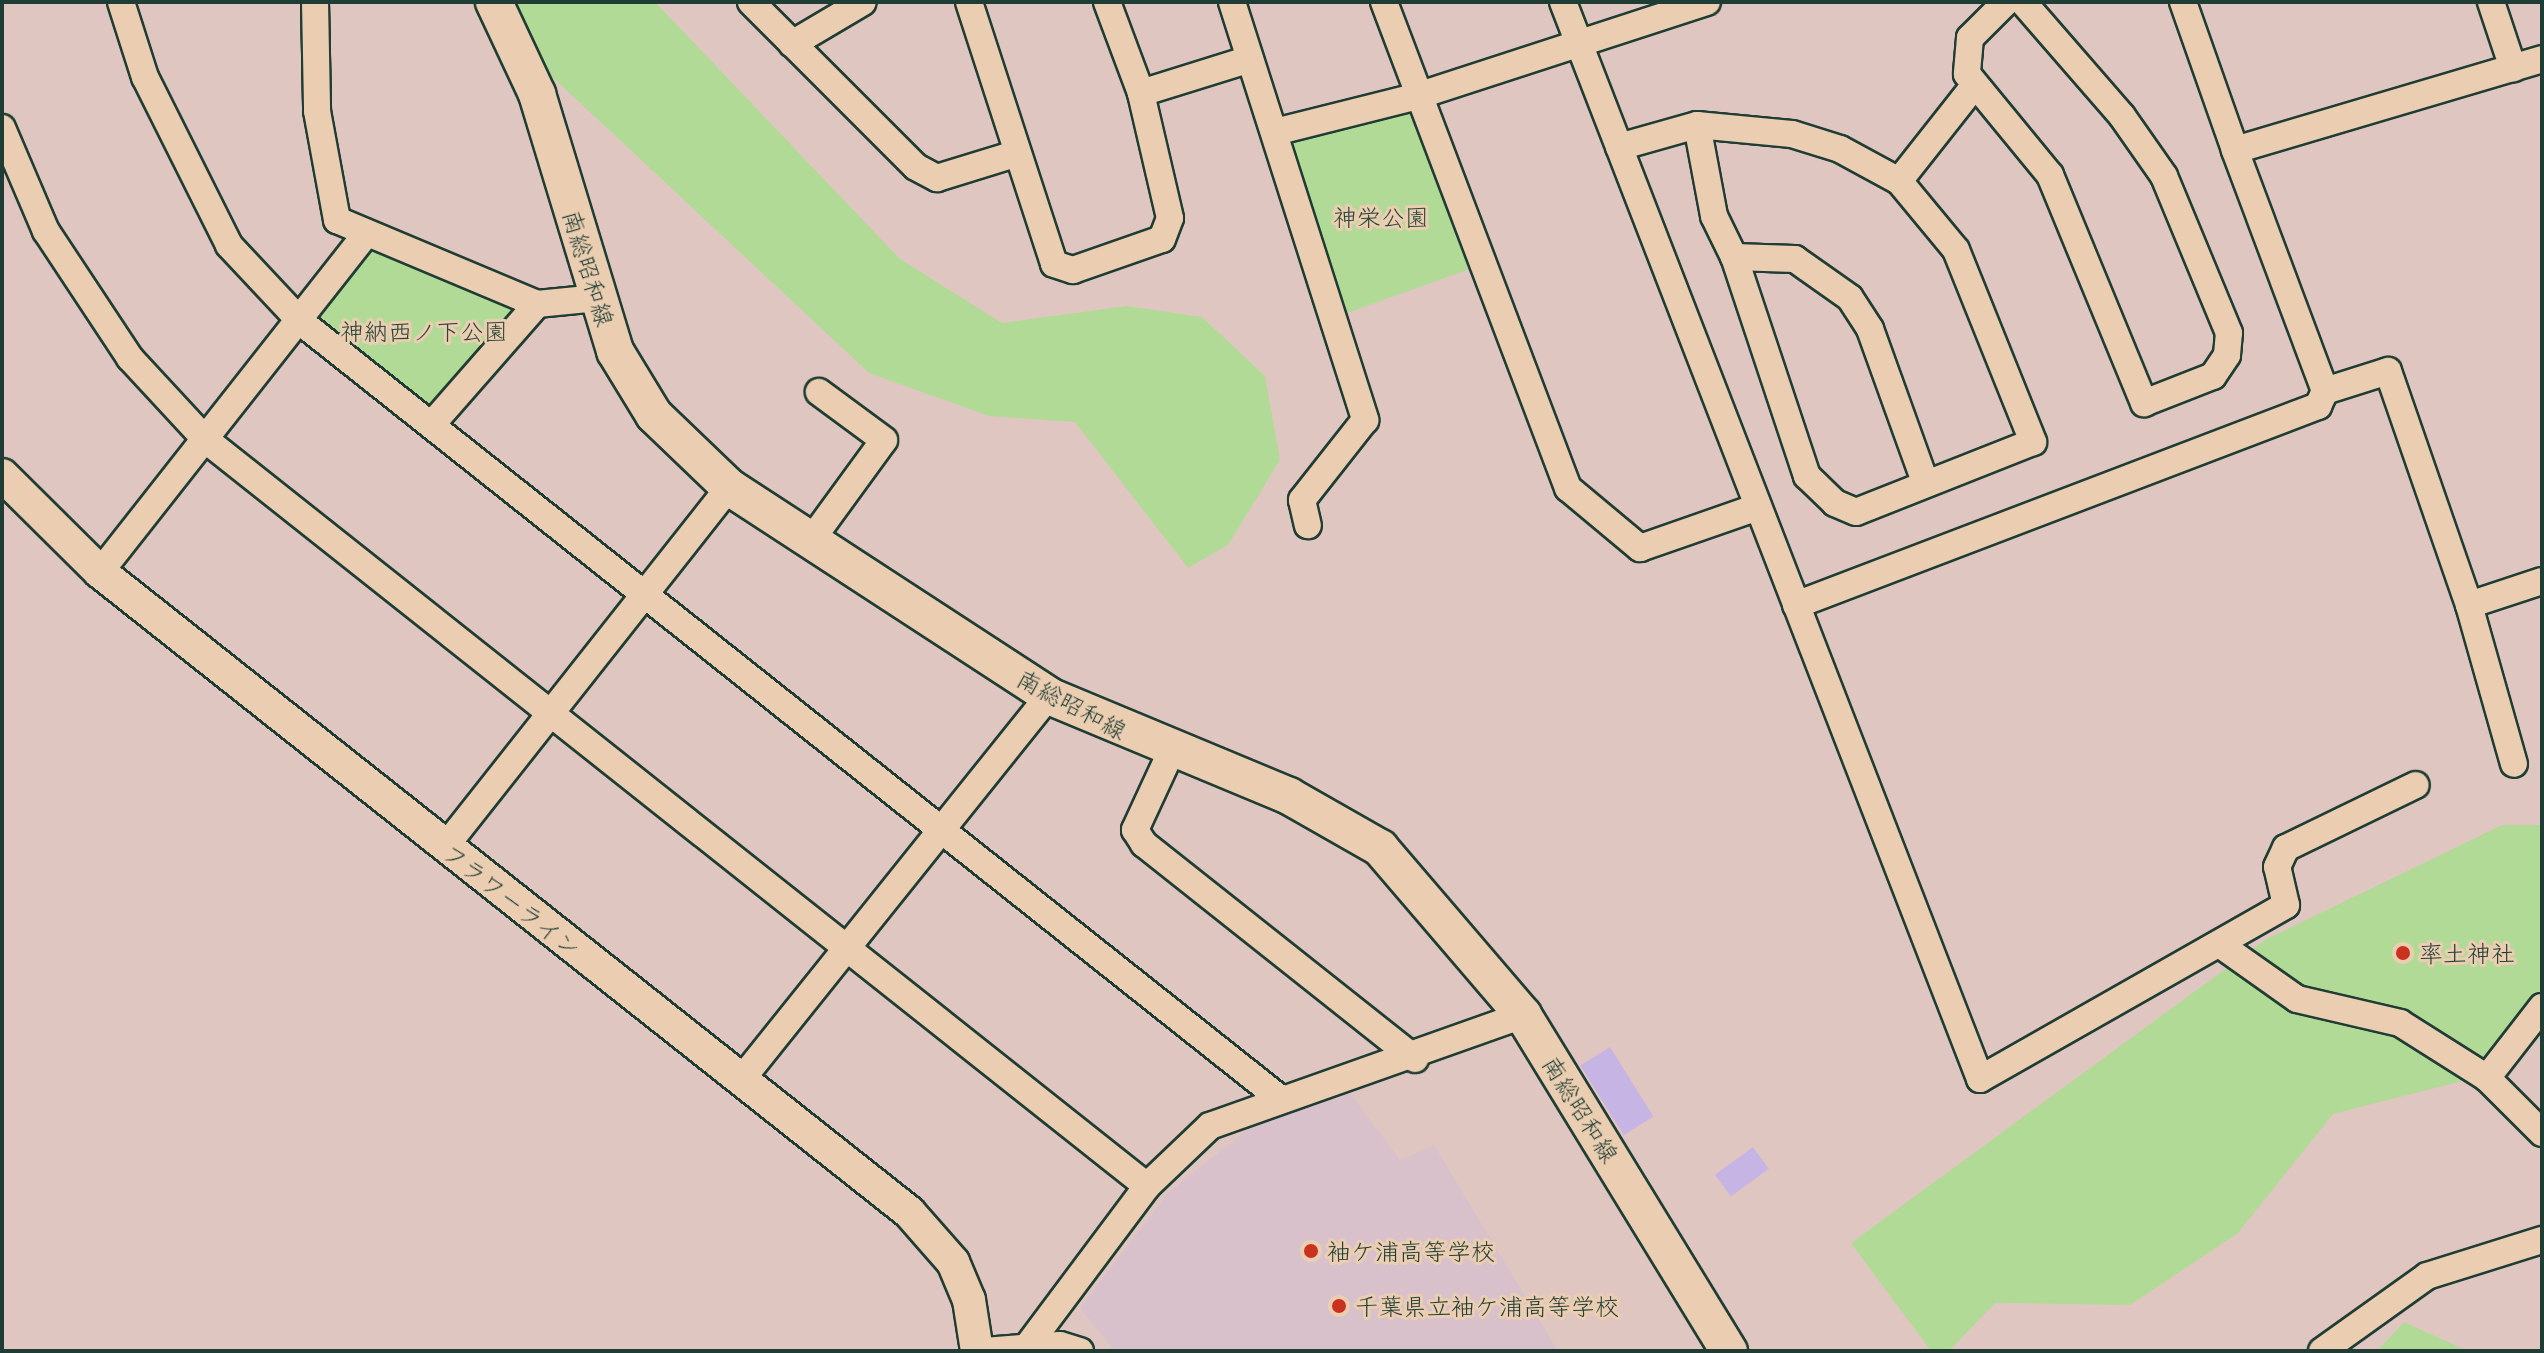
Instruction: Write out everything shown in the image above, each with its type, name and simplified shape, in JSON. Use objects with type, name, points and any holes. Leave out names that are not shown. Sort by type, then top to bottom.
[{"type":"main road","name":"南総昭和線","points":[[494,2],[537,94],[615,351],[654,415],[729,487],[809,543],[1049,696],[1171,752],[1289,796],[1380,848],[1523,1015],[1729,1351]]},
{"type":"street","points":[[121,2],[145,77],[229,245],[301,322],[433,423],[1278,1097]]},
{"type":"street","points":[[315,2],[317,111],[337,220],[364,236],[537,304],[598,298]]},
{"type":"street","points":[[751,2],[916,167],[937,178],[1015,154]]},
{"type":"street","points":[[792,44],[863,2]]},
{"type":"street","points":[[969,2],[1015,154],[1054,264],[1073,270],[1162,239],[1170,218],[1141,93],[1107,2]]},
{"type":"street","points":[[1232,2],[1365,420],[1302,500],[1308,525]]},
{"type":"street","points":[[1384,2],[1414,97],[1568,488],[1640,548],[1758,507]]},
{"type":"street","points":[[1563,2],[1980,1079],[2222,946],[2286,905],[2277,867],[2286,848],[2416,785]]},
{"type":"street","points":[[1275,132],[1414,97],[1666,8],[1707,2]]},
{"type":"street","points":[[2006,2],[1970,38],[1967,74],[2050,175],[2144,403],[2213,376],[2227,355],[2229,333],[2164,176],[2122,116],[2023,2]]},
{"type":"street","points":[[1796,605],[2318,406],[2325,391],[2183,2]]},
{"type":"street","points":[[2235,150],[2534,64],[2491,2]]},
{"type":"street","points":[[1141,93],[1250,59]]},
{"type":"street","points":[[1899,181],[1974,86]]},
{"type":"street","points":[[1619,147],[1697,125],[1792,134],[1840,149],[1899,181],[1956,250],[2033,442],[1925,482],[1856,512],[1807,476],[1734,257],[1714,216],[1697,125]]},
{"type":"street","points":[[2,128],[54,244],[130,358],[206,440],[1147,1186]]},
{"type":"street","points":[[100,572],[301,322],[364,236]]},
{"type":"street","points":[[1734,257],[1795,259],[1850,298],[1870,329],[1925,482]]},
{"type":"street","points":[[433,423],[537,304]]},
{"type":"street","points":[[2325,391],[2388,371],[2469,605],[2514,764]]},
{"type":"street","points":[[809,543],[884,440],[819,392]]},
{"type":"street","name":"フラワーライン","points":[[2,475],[100,572],[741,1080],[931,1235],[969,1300],[977,1351]]},
{"type":"street","points":[[445,847],[729,487]]},
{"type":"street","points":[[2469,605],[2542,581]]},
{"type":"street","points":[[741,1080],[1049,696]]},
{"type":"street","points":[[1171,752],[1135,830],[1144,844],[1415,1059]]},
{"type":"street","points":[[2222,946],[2297,999],[2400,1023],[2487,1078],[2542,1133]]},
{"type":"street","points":[[2487,1078],[2542,1007]]},
{"type":"street","points":[[1026,1348],[1147,1186],[1210,1126],[1278,1097],[1415,1059],[1523,1015]]},
{"type":"street","points":[[2322,1351],[2427,1276],[2542,1240]]},
{"type":"street","points":[[984,1351],[1026,1348],[1080,1351]]},
{"type":"shaded area","name":"袖ケ浦高等学校","points":[[1350,1093],[1400,1160],[1434,1145],[1558,1351],[1115,1351],[1080,1308],[1168,1193],[1248,1129]]},
{"type":"green space","points":[[503,2],[655,2],[900,259],[1002,323],[1127,306],[1202,317],[1265,376],[1280,460],[1228,545],[1188,568],[1075,422],[989,416],[869,373],[547,72]]},
{"type":"green space","name":"神栄公園","points":[[1414,97],[1481,265],[1333,318],[1275,132]]},
{"type":"green space","name":"神納西ノ下公園","points":[[368,248],[521,308],[432,410],[315,320]]},
{"type":"green space","points":[[2502,825],[2542,825],[2542,998],[2466,1080],[2333,1114],[2238,1233],[2130,1305],[1995,1303],[1949,1351],[1931,1351],[1851,1243],[2265,940]]},
{"type":"green space","points":[[2404,1322],[2468,1351],[2377,1351]]},
{"type":"building","points":[[1610,1047],[1653,1117],[1624,1135],[1580,1066]]},
{"type":"building","points":[[1753,1147],[1769,1169],[1731,1196],[1715,1175]]},
{"type":"place","name":"率土神社","points":[[2403,953]]},
{"type":"place","name":"袖ケ浦高等学校","points":[[1311,1251]]},
{"type":"place","name":"千葉県立袖ケ浦高等学校","points":[[1339,1306]]}]
